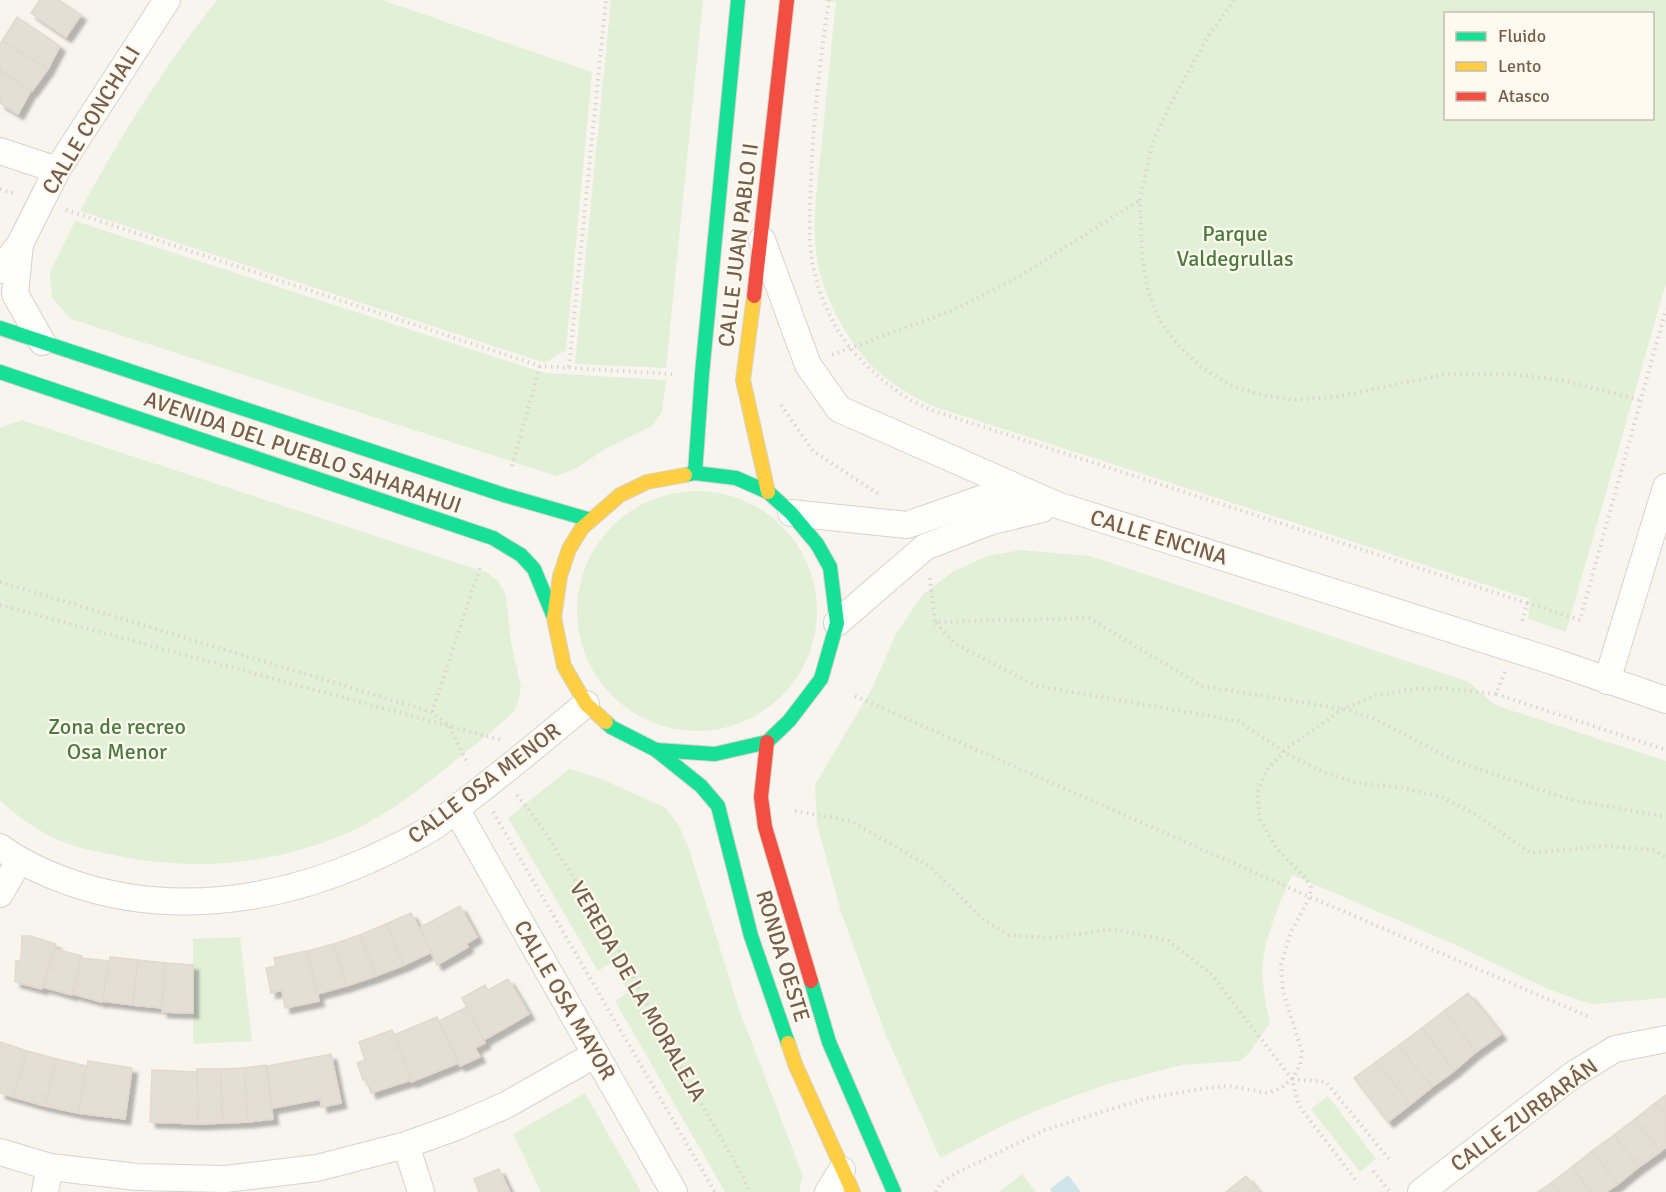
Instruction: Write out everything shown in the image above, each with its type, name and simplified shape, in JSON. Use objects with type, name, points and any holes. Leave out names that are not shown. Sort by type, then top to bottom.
[{"type":"main road","name":"CALLE JUAN PABLO II","points":[[695,473],[703,362],[738,0]]},
{"type":"main road","name":"CALLE JUAN PABLO II","points":[[768,492],[743,380],[762,240],[787,0]]},
{"type":"main road","name":"AVENIDA DEL PUEBLO SAHARAHUI","points":[[0,328],[504,495],[591,520]]},
{"type":"main road","name":"AVENIDA DEL PUEBLO SAHARAHUI","points":[[6,380],[493,538],[521,555],[534,569],[554,618]]},
{"type":"main road","name":"RONDA OESTE","points":[[656,750],[715,754],[767,742],[789,721],[821,680],[837,623],[830,567],[816,544],[791,513],[768,492],[736,478],[695,473],[647,482],[620,495],[582,528],[569,549],[560,576],[554,618],[564,666],[586,704],[611,727],[656,750],[700,786],[718,806],[751,936],[795,1064],[848,1181]]},
{"type":"main road","name":"RONDA OESTE","points":[[767,742],[761,797],[765,827],[829,1042],[894,1192]]},
{"type":"street","name":"CALLE CONCHALI","points":[[0,270],[20,244],[57,170],[167,0]]},
{"type":"street","points":[[0,151],[57,170]]},
{"type":"street","name":"CALLE ENCINA","points":[[762,240],[808,365],[839,409],[1057,505],[1514,649],[1666,700]]},
{"type":"street","name":"CALLE CONCHALI","points":[[20,244],[15,294],[42,342]]},
{"type":"street","points":[[1607,681],[1666,487]]},
{"type":"street","points":[[791,513],[907,525],[989,496],[1057,505]]},
{"type":"street","points":[[837,623],[925,548],[992,521],[1057,505]]},
{"type":"street","name":"CALLE OSA MENOR","points":[[9,854],[52,876],[97,892],[190,902],[222,901],[282,890],[339,873],[399,846],[431,828],[586,704]]},
{"type":"street","name":"CALLE OSA MAYOR","points":[[456,809],[674,1192]]},
{"type":"street","points":[[0,894],[9,854]]},
{"type":"street","name":"CALLE ZURBARÁN","points":[[1421,1192],[1574,1074],[1615,1049],[1666,1039]]},
{"type":"street","points":[[0,1152],[50,1167],[137,1177],[225,1179],[317,1168],[406,1145],[456,1127],[506,1105],[596,1054]]},
{"type":"street","points":[[406,1145],[421,1192]]},
{"type":"street","points":[[45,1192],[50,1167]]},
{"type":"street","points":[[828,1192],[848,1181]]},
{"type":"path","points":[[0,189],[540,366],[569,367],[606,0]]},
{"type":"path","points":[[828,0],[812,152],[810,218],[812,262],[823,297],[837,329],[851,348],[901,395],[934,411],[1580,620],[1666,309]]},
{"type":"path","points":[[1234,0],[1206,40],[1168,107],[1152,144],[1140,200],[1142,257],[1148,291],[1159,320],[1201,367],[1232,386],[1265,396],[1296,400],[1334,397],[1447,374],[1512,374],[1561,380],[1640,400]]},
{"type":"path","points":[[851,348],[958,308],[1020,276],[1140,200]]},
{"type":"path","points":[[780,403],[813,450],[879,494],[897,525]]},
{"type":"path","points":[[916,555],[929,573],[935,622],[955,644],[1037,686],[1238,721],[1284,752],[1323,772],[1356,783],[1404,788],[1442,797],[1477,815],[1530,853],[1606,846],[1655,850],[1666,858]]},
{"type":"path","points":[[0,582],[432,712],[449,726],[480,791],[715,1192]]},
{"type":"path","points":[[1496,694],[1514,649],[1527,603]]},
{"type":"path","points":[[0,605],[532,748]]},
{"type":"path","points":[[935,622],[1089,618],[1202,686],[1343,709],[1373,718],[1455,761],[1556,796],[1666,817]]},
{"type":"path","points":[[936,1192],[941,1183],[956,1173],[1046,1130],[1092,1115],[1148,1098],[1207,1088],[1229,1086],[1268,1093],[1281,1088],[1292,1079],[1300,1065],[1302,1052],[1283,991],[1281,965],[1291,932],[1310,897],[1311,887],[1304,876],[1277,849],[1260,819],[1257,793],[1268,768],[1284,752],[1343,709],[1377,695],[1414,689],[1440,688],[1496,694],[1666,750]]},
{"type":"path","points":[[855,696],[1310,897],[1592,1018]]},
{"type":"path","name":"VEREDA DE LA MORALEJA","points":[[517,795],[544,830],[619,951],[691,1086],[744,1178],[749,1192]]},
{"type":"path","points":[[795,811],[851,821],[929,866],[984,920],[1009,934],[1050,938],[1114,929],[1169,941],[1211,974],[1292,1079],[1299,1106],[1358,1183]]},
{"type":"path","points":[[1292,1079],[1326,1082],[1389,1159]]},
{"type":"path","points":[[1373,1171],[1390,1192]]},
{"type":"green space","points":[[217,0],[382,0],[592,72],[566,350],[545,363],[80,211],[144,102],[179,50]]},
{"type":"green space","points":[[611,0],[703,0],[666,368],[575,364]]},
{"type":"green space","name":"Parque Valdegrullas","points":[[821,0],[1666,0],[1666,283],[1566,632],[1528,619],[1530,599],[932,406],[907,392],[868,362],[848,336],[832,307],[817,259],[816,204],[836,2]]},
{"type":"green space","points":[[75,221],[545,373],[666,380],[662,412],[652,426],[605,449],[577,468],[556,476],[71,319],[52,298],[50,272]]},
{"type":"green space","name":"Zona de recreo Osa Menor","points":[[22,420],[488,573],[499,582],[506,595],[511,642],[521,687],[514,711],[489,734],[412,795],[386,812],[329,841],[298,850],[236,862],[172,863],[140,860],[84,848],[38,830],[0,801],[0,428]]},
{"type":"green space","points":[[697,491],[732,496],[743,500],[764,511],[782,526],[797,544],[808,565],[812,576],[817,611],[812,646],[808,657],[797,678],[782,696],[764,711],[743,722],[732,726],[697,731],[662,726],[651,722],[630,711],[612,696],[597,678],[586,657],[582,646],[577,611],[582,576],[586,565],[597,544],[612,526],[630,511],[651,500],[662,496]]},
{"type":"green space","points":[[1021,550],[1090,556],[1469,682],[1495,705],[1666,761],[1666,998],[1593,1004],[1575,999],[1292,875],[1274,918],[1264,952],[1263,986],[1270,1023],[1250,1052],[1240,1061],[1182,1065],[1105,1085],[1047,1106],[1004,1125],[940,1158],[885,1033],[841,912],[817,824],[815,785],[871,690],[896,634],[923,594],[954,571],[988,556]]},
{"type":"green space","points":[[569,769],[599,778],[666,808],[679,826],[689,849],[739,1009],[803,1176],[799,1192],[725,1192],[615,1001],[628,992],[611,963],[598,971],[508,818]]},
{"type":"green space","points":[[240,937],[252,1041],[193,1044],[193,939]]},
{"type":"green space","points":[[585,1093],[641,1192],[541,1192],[513,1134]]},
{"type":"green space","points":[[1328,1096],[1376,1159],[1360,1172],[1311,1109]]},
{"type":"green space","points":[[1022,1174],[1036,1192],[999,1192]]},
{"type":"water","points":[[1068,1175],[1081,1192],[1052,1192],[1050,1189]]},
{"type":"building","points":[[40,0],[59,0],[81,15],[66,37],[31,13]]},
{"type":"building","points":[[17,17],[60,46],[48,69],[2,41]]},
{"type":"building","points":[[2,41],[48,69],[32,91],[0,71]]},
{"type":"building","points":[[0,71],[31,90],[18,114],[0,103]]},
{"type":"building","points":[[460,906],[477,937],[466,944],[468,947],[437,965],[419,928]]},
{"type":"building","points":[[411,913],[432,952],[404,965],[386,924]]},
{"type":"building","points":[[386,924],[404,965],[376,976],[360,935]]},
{"type":"building","points":[[360,935],[376,976],[346,986],[334,944]]},
{"type":"building","points":[[22,936],[30,936],[56,944],[42,989],[15,982],[16,961],[21,960]]},
{"type":"building","points":[[334,944],[346,986],[317,994],[307,951]]},
{"type":"building","points":[[55,949],[82,956],[72,995],[43,987]]},
{"type":"building","points":[[307,951],[319,1001],[285,1008],[282,990],[271,993],[266,968],[276,966],[274,958]]},
{"type":"building","points":[[110,957],[138,960],[133,1005],[102,1001]]},
{"type":"building","points":[[81,958],[109,961],[102,1002],[73,994]]},
{"type":"building","points":[[138,960],[165,963],[162,1008],[133,1005]]},
{"type":"building","points":[[165,963],[193,965],[193,1013],[162,1012]]},
{"type":"building","points":[[508,979],[529,1014],[484,1040],[462,998],[485,985],[488,990]]},
{"type":"building","points":[[1468,993],[1501,1034],[1476,1052],[1444,1011]]},
{"type":"building","points":[[467,1007],[485,1043],[475,1048],[480,1057],[460,1066],[439,1021]]},
{"type":"building","points":[[1444,1011],[1476,1052],[1454,1071],[1422,1028]]},
{"type":"building","points":[[437,1017],[458,1063],[411,1082],[394,1035]]},
{"type":"building","points":[[1422,1028],[1454,1071],[1432,1087],[1398,1046]]},
{"type":"building","points":[[392,1030],[411,1080],[371,1093],[357,1063],[365,1060],[359,1042]]},
{"type":"building","points":[[0,1042],[27,1051],[13,1097],[0,1093]]},
{"type":"building","points":[[1398,1046],[1432,1087],[1411,1104],[1376,1062]]},
{"type":"building","points":[[27,1051],[57,1059],[45,1106],[13,1097]]},
{"type":"building","points":[[331,1054],[341,1103],[322,1107],[320,1099],[272,1108],[267,1066]]},
{"type":"building","points":[[57,1059],[87,1066],[78,1113],[45,1106]]},
{"type":"building","points":[[88,1061],[132,1068],[125,1119],[78,1113]]},
{"type":"building","points":[[1376,1062],[1411,1104],[1388,1122],[1354,1078]]},
{"type":"building","points":[[266,1065],[273,1119],[248,1122],[244,1068]]},
{"type":"building","points":[[244,1068],[248,1122],[223,1123],[220,1069]]},
{"type":"building","points":[[197,1069],[220,1069],[223,1123],[198,1124]]},
{"type":"building","points":[[152,1070],[197,1072],[198,1124],[150,1122]]},
{"type":"building","points":[[1666,1095],[1666,1117],[1655,1103]]},
{"type":"building","points":[[1655,1103],[1666,1117],[1666,1147],[1660,1152],[1635,1119]]},
{"type":"building","points":[[1635,1119],[1660,1152],[1639,1167],[1614,1135]]},
{"type":"building","points":[[1614,1135],[1639,1167],[1618,1184],[1592,1151]]},
{"type":"building","points":[[1592,1151],[1618,1184],[1606,1192],[1591,1192],[1572,1167]]},
{"type":"building","points":[[1572,1167],[1591,1192],[1558,1192],[1551,1183]]},
{"type":"building","points":[[499,1169],[510,1192],[479,1192],[474,1179]]},
{"type":"building","points":[[1246,1176],[1259,1192],[1226,1192]]},
{"type":"building","points":[[1551,1183],[1558,1192],[1538,1192]]},
{"type":"traffic: fast","points":[[695,473],[702,374],[738,0]]},
{"type":"traffic: fast","points":[[0,328],[504,495],[591,520]]},
{"type":"traffic: fast","points":[[0,372],[493,538],[521,555],[534,569],[553,615]]},
{"type":"traffic: fast","points":[[656,750],[715,754],[767,742],[789,721],[821,679],[837,623],[830,567],[817,544],[791,513],[768,492],[736,478],[695,473],[685,475]]},
{"type":"traffic: fast","points":[[606,722],[611,727],[656,750],[701,786],[718,806],[751,936],[788,1043]]},
{"type":"traffic: fast","points":[[811,981],[829,1042],[894,1192]]},
{"type":"traffic: slow","points":[[754,296],[743,380],[768,492]]},
{"type":"traffic: slow","points":[[606,722],[586,704],[564,666],[554,618],[560,576],[569,549],[582,528],[620,495],[647,482],[685,475]]},
{"type":"traffic: slow","points":[[788,1043],[795,1064],[853,1192]]},
{"type":"traffic: jam","points":[[754,296],[787,0]]},
{"type":"traffic: jam","points":[[767,742],[761,797],[765,827],[811,981]]}]
